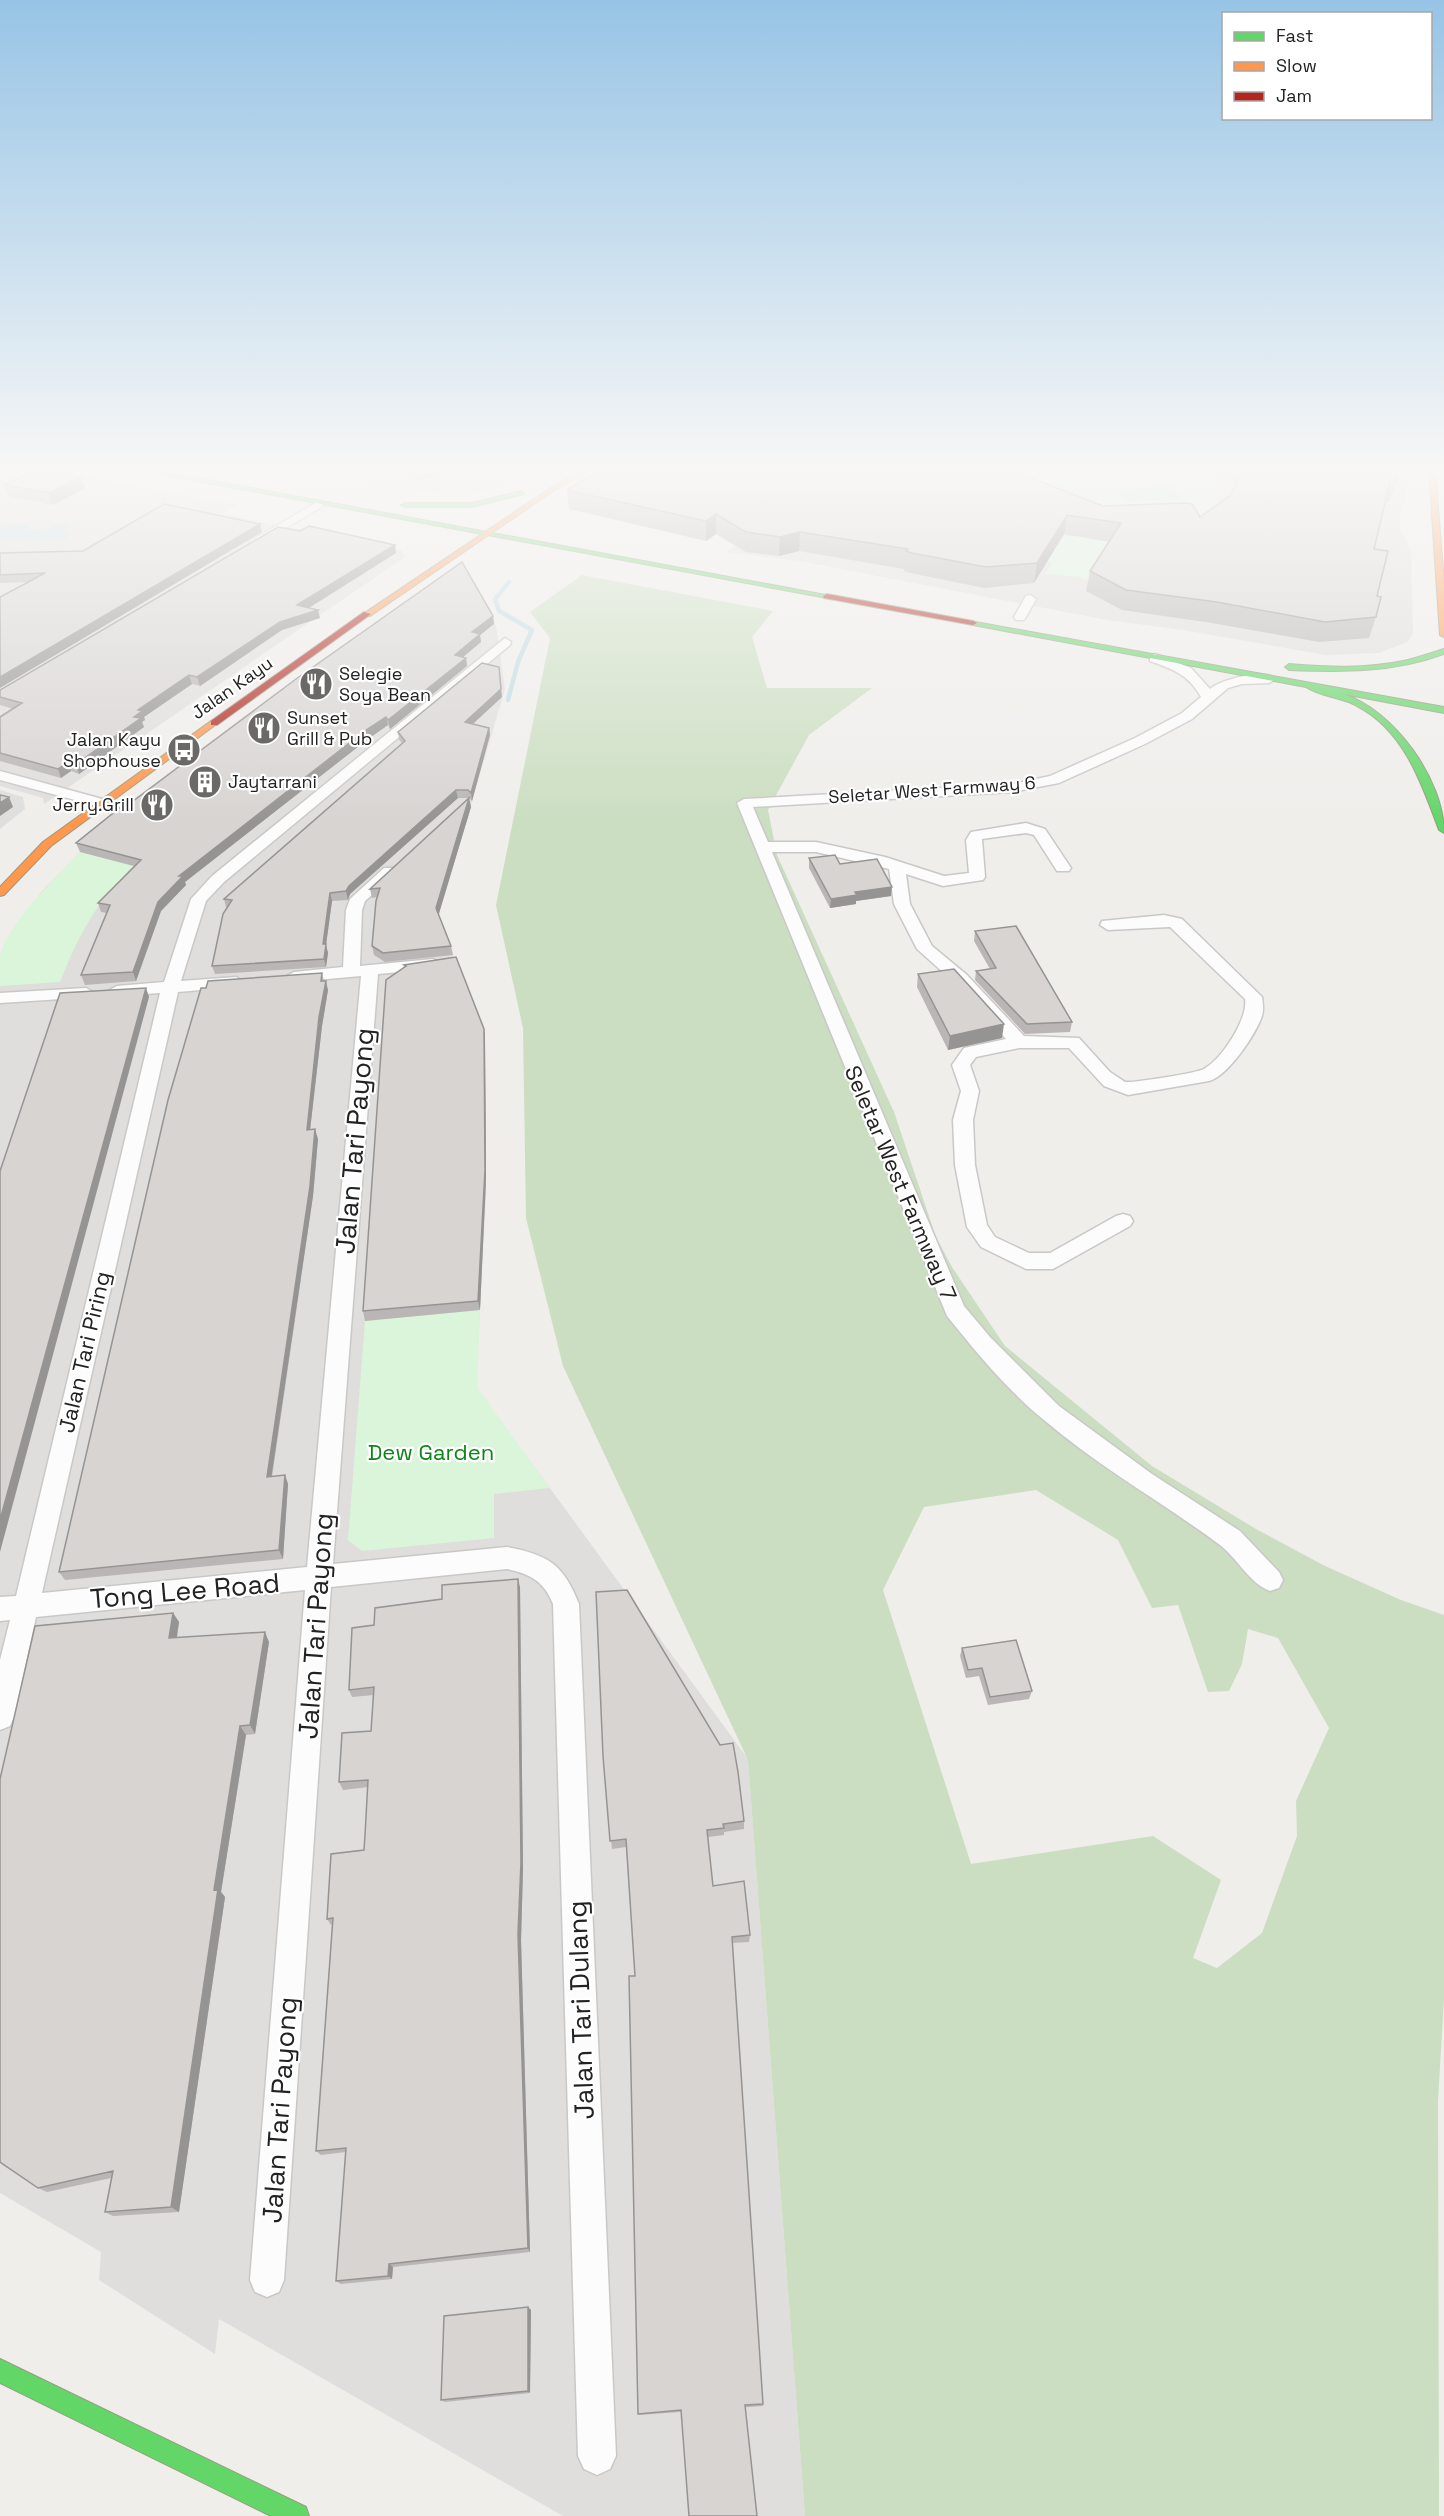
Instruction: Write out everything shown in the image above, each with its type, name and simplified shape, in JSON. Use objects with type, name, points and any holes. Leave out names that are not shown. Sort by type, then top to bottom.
[{"type":"main road","name":"Jalan Kayu","points":[[0,893],[47,844],[96,802],[386,587]]},
{"type":"main road","name":"Jalan Kayu","points":[[0,877],[35,843],[404,587]]},
{"type":"main road","points":[[776,587],[1269,680],[1444,710]]},
{"type":"main road","points":[[857,587],[962,606]]},
{"type":"main road","points":[[1441,587],[1444,635]]},
{"type":"main road","points":[[1378,683],[1283,666],[1365,669],[1424,661],[1444,651]]},
{"type":"main road","points":[[1310,687],[1361,703],[1380,715],[1396,730],[1429,789],[1444,830]]},
{"type":"main road","points":[[0,2371],[297,2516]]},
{"type":"street","points":[[1020,617],[1030,599]]},
{"type":"street","name":"Jalan Tari Piring","points":[[0,1716],[12,1607],[170,987],[190,921],[200,900],[218,879],[505,642]]},
{"type":"street","points":[[1155,658],[1192,673],[1200,681],[1207,697]]},
{"type":"street","name":"Seletar West Farmway 6","points":[[744,803],[1012,788],[1054,780],[1167,728],[1187,716],[1223,685],[1242,680],[1269,680]]},
{"type":"street","points":[[0,775],[96,802]]},
{"type":"street","name":"Seletar West Farmway 7","points":[[744,803],[955,1310],[982,1343],[1051,1413],[1144,1481],[1231,1539],[1270,1580]]},
{"type":"street","points":[[762,847],[808,845],[897,866],[943,881],[973,879],[977,877],[974,840],[976,835],[1026,828],[1040,832],[1063,868]]},
{"type":"street","name":"Jalan Tari Payong","points":[[267,2280],[319,1578],[360,972],[354,910],[358,899],[402,859]]},
{"type":"street","points":[[897,866],[902,904],[925,949],[961,979],[1019,1042]]},
{"type":"street","points":[[1108,925],[1164,920],[1176,923],[1253,997],[1255,1008],[1252,1017],[1228,1056],[1209,1075],[1128,1089],[1117,1087],[1102,1077],[1073,1042],[1019,1042],[970,1053],[961,1065],[970,1091],[963,1120],[965,1165],[977,1227],[988,1242],[1001,1251],[1026,1261],[1053,1261],[1123,1221]]},
{"type":"street","points":[[272,979],[452,962]]},
{"type":"street","points":[[0,998],[249,981]]},
{"type":"street","name":"Tong Lee Road","points":[[12,1607],[507,1558],[529,1562],[546,1570]]},
{"type":"street","name":"Jalan Tari Dulang","points":[[546,1570],[559,1583],[566,1604],[597,2457]]},
{"type":"shaded area","points":[[0,587],[361,587],[44,804],[43,798],[0,786]]},
{"type":"shaded area","points":[[937,587],[1412,587],[1413,634],[1407,642],[1379,653],[1326,655],[1183,630],[1107,620]]},
{"type":"shaded area","points":[[483,604],[496,626],[505,689],[438,917],[485,1038],[486,1195],[476,1387],[748,1759],[805,2516],[563,2516],[219,2319],[215,2354],[99,2280],[101,2252],[0,2193],[0,956],[11,935],[42,891],[80,852],[125,815]]},
{"type":"shaded area","points":[[0,790],[23,797],[25,809],[0,829]]},
{"type":"green space","points":[[565,587],[648,587],[773,611],[752,637],[767,688],[872,688],[809,735],[768,810],[777,855],[894,1112],[936,1237],[952,1267],[1005,1346],[1152,1466],[1256,1529],[1325,1566],[1401,1600],[1444,1615],[1444,1998],[1438,2101],[1439,2516],[805,2516],[748,1760],[563,1366],[526,1218],[523,1028],[496,905],[550,638],[530,612]],"holes":[[[1036,1490],[1118,1540],[1152,1608],[1178,1605],[1208,1692],[1229,1691],[1242,1664],[1248,1629],[1278,1638],[1329,1728],[1296,1801],[1297,1836],[1262,1933],[1217,1968],[1193,1958],[1221,1880],[1153,1836],[971,1864],[883,1590],[924,1507]]]},
{"type":"green space","points":[[80,852],[133,866],[109,893],[90,920],[60,982],[0,986],[0,957],[12,931],[46,887]]},
{"type":"green space","name":"Dew Garden","points":[[480,1310],[477,1387],[550,1488],[494,1494],[494,1538],[362,1551],[348,1540],[365,1321]]},
{"type":"building","points":[[18,587],[152,587],[0,677],[0,597]]},
{"type":"building","points":[[175,587],[326,587],[297,605],[318,610],[280,622],[197,677],[189,675],[138,710],[142,711],[134,717],[141,718],[76,764],[68,762],[58,769],[0,753],[0,717],[22,703],[0,697],[0,690]]},
{"type":"building","points":[[426,587],[477,587],[493,616],[472,632],[480,634],[455,655],[466,658],[388,720],[386,717],[366,730],[179,876],[183,876],[158,902],[133,972],[81,975],[110,905],[98,903],[141,860],[76,843],[122,806],[133,801],[296,679]]},
{"type":"building","points":[[1121,587],[1379,587],[1377,596],[1381,597],[1376,617],[1325,622],[1217,602],[1126,590]]},
{"type":"building","points":[[482,663],[499,667],[501,689],[465,722],[489,728],[471,793],[468,790],[456,790],[346,891],[330,893],[323,944],[326,944],[324,959],[212,966],[223,914],[232,900],[224,899],[405,741],[398,732]]},
{"type":"building","points":[[0,795],[9,797],[0,803]]},
{"type":"building","points":[[469,798],[436,908],[451,946],[383,953],[372,946],[376,901],[380,888],[370,889]]},
{"type":"building","points":[[835,855],[840,864],[877,859],[892,887],[855,892],[857,895],[831,899],[809,858]]},
{"type":"building","points":[[1016,926],[1072,1022],[1027,1024],[976,971],[996,968],[975,931]]},
{"type":"building","points":[[456,957],[484,1029],[485,1170],[478,1301],[363,1311],[386,980],[406,966],[404,965]]},
{"type":"building","points":[[954,969],[1004,1024],[950,1036],[918,974]]},
{"type":"building","points":[[322,973],[321,981],[326,981],[319,1017],[307,1130],[315,1129],[310,1186],[267,1477],[285,1475],[279,1550],[59,1572],[168,1100],[201,988],[206,988],[208,981]]},
{"type":"building","points":[[146,988],[0,1520],[0,1171],[60,993]]},
{"type":"building","points":[[518,1579],[521,1862],[518,1934],[528,2248],[389,2264],[388,2276],[336,2281],[346,2148],[316,2151],[333,1918],[327,1919],[331,1854],[364,1850],[368,1780],[339,1782],[342,1733],[371,1731],[374,1687],[349,1690],[352,1628],[374,1625],[375,1608],[442,1599],[442,1585]]},
{"type":"building","points":[[627,1590],[720,1745],[733,1743],[738,1772],[744,1821],[723,1824],[724,1828],[707,1830],[713,1886],[744,1881],[750,1935],[732,1937],[763,2404],[745,2405],[757,2516],[689,2516],[681,2410],[638,2414],[629,1976],[635,1976],[626,1839],[610,1841],[603,1756],[596,1592]]},
{"type":"building","points":[[173,1613],[169,1638],[265,1632],[250,1725],[240,1726],[214,1890],[218,1889],[171,2207],[105,2212],[113,2171],[38,2188],[0,2162],[0,1779],[35,1626]]},
{"type":"building","points":[[1016,1640],[1032,1691],[990,1697],[982,1668],[968,1670],[962,1648]]},
{"type":"building","points":[[528,2307],[528,2391],[441,2400],[444,2316]]},
{"type":"waterway","points":[[505,587],[495,599],[499,611],[532,630],[518,662],[508,700]]},
{"type":"traffic: fast","points":[[780,587],[827,596]]},
{"type":"traffic: fast","points":[[973,623],[1444,710]]},
{"type":"traffic: fast","points":[[1289,667],[1329,669],[1387,667],[1444,651]]},
{"type":"traffic: fast","points":[[1310,687],[1363,705],[1392,729],[1404,744],[1423,777],[1444,830]]},
{"type":"traffic: fast","points":[[0,2371],[297,2516]]},
{"type":"traffic: slow","points":[[367,614],[406,587]]},
{"type":"traffic: slow","points":[[1441,587],[1444,635]]},
{"type":"traffic: slow","points":[[0,893],[47,844],[214,723]]},
{"type":"traffic: jam","points":[[827,596],[973,623]]},
{"type":"traffic: jam","points":[[214,723],[367,614]]},
{"type":"place","name":"Selegie Soya Bean","points":[[316,684]]},
{"type":"place","name":"Sunset Grill & Pub","points":[[264,728]]},
{"type":"place","name":"Jalan Kayu Shophouse","points":[[184,750]]},
{"type":"place","name":"Jaytarrani","points":[[205,782]]},
{"type":"place","name":"Jerry.Grill","points":[[157,805]]}]
